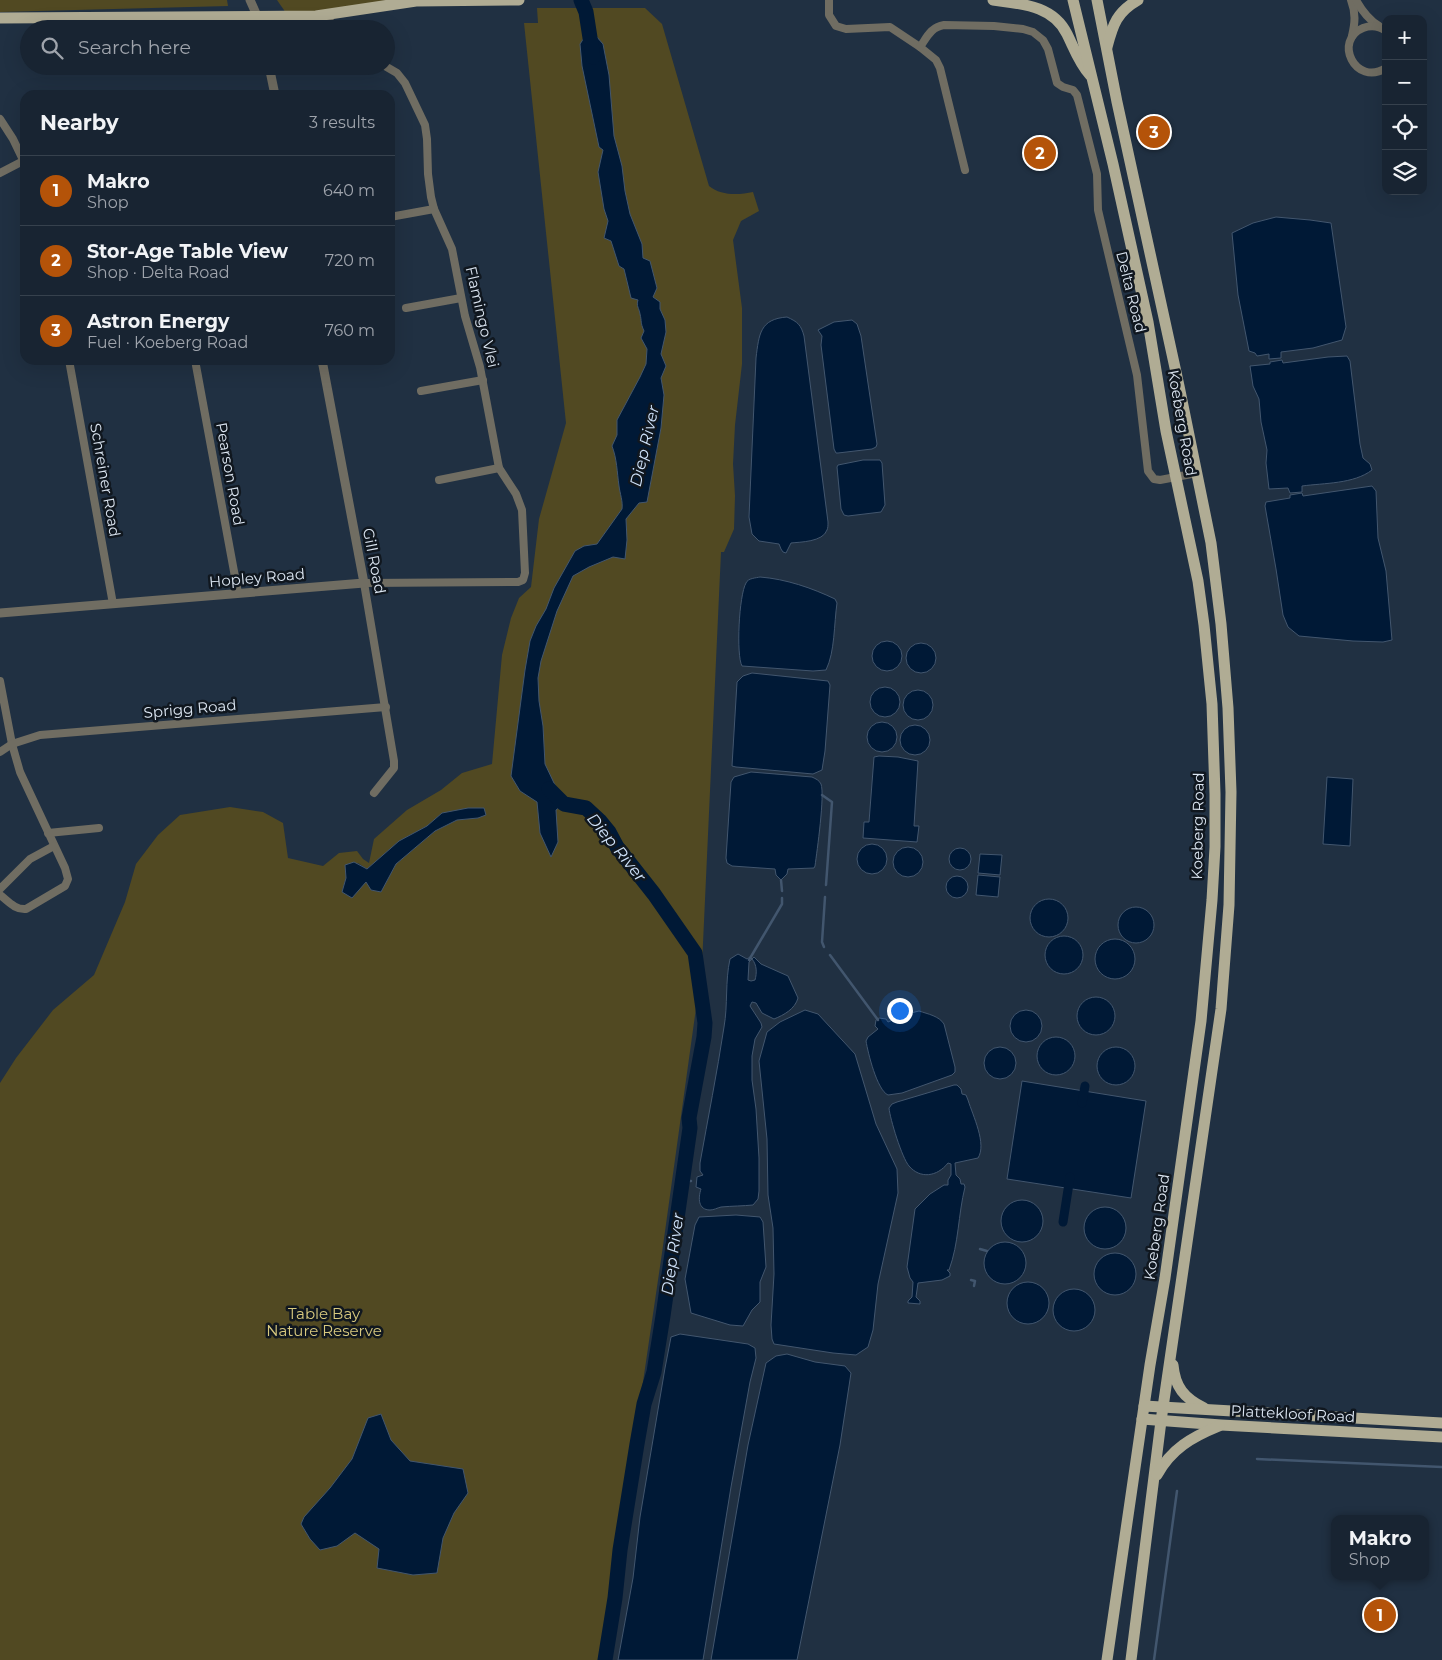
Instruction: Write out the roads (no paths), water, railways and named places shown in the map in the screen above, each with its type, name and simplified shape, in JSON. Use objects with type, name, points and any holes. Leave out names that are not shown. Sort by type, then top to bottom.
[{"type":"main road","points":[[286,20],[416,1],[519,0]]},
{"type":"main road","points":[[993,0],[1035,7],[1054,16],[1064,28],[1081,64],[1093,78]]},
{"type":"main road","name":"Koeberg Road","points":[[1073,0],[1093,78],[1148,322],[1166,432],[1198,581],[1212,704],[1215,847],[1208,959],[1201,1021],[1165,1278],[1142,1418],[1107,1660]]},
{"type":"main road","name":"Koeberg Road","points":[[1097,0],[1211,543],[1221,624],[1232,792],[1229,906],[1221,1009],[1161,1420],[1131,1660]]},
{"type":"main road","points":[[1106,50],[1116,19],[1123,10],[1138,0]]},
{"type":"main road","points":[[0,18],[104,20]]},
{"type":"main road","points":[[1172,1350],[1174,1375],[1181,1391],[1189,1400],[1210,1410]]},
{"type":"main road","name":"Plattekloof Road","points":[[1144,1406],[1442,1423]]},
{"type":"main road","name":"Plattekloof Road","points":[[1142,1418],[1221,1425],[1442,1437]]},
{"type":"main road","points":[[1154,1480],[1168,1458],[1182,1444],[1221,1425]]},
{"type":"street","points":[[250,0],[259,20]]},
{"type":"street","points":[[829,0],[829,15],[836,26],[846,29],[890,27],[936,60],[939,65],[965,170]]},
{"type":"street","points":[[1351,0],[1355,10],[1355,19],[1349,52],[1355,66],[1368,73],[1382,70]]},
{"type":"street","points":[[1356,0],[1368,17],[1382,28]]},
{"type":"street","points":[[329,15],[330,20]]},
{"type":"street","name":"Delta Road","points":[[920,47],[933,29],[944,25],[994,26],[1028,30],[1038,36],[1046,45],[1055,80],[1059,85],[1073,90],[1077,96],[1095,165],[1098,186],[1098,210],[1137,375],[1148,471],[1157,480],[1197,473]]},
{"type":"street","points":[[1352,38],[1355,33],[1365,27],[1371,26],[1382,29]]},
{"type":"street","name":"Flamingo Vlei","points":[[395,72],[405,83],[425,125],[428,174],[434,209],[452,249],[465,316],[477,353],[483,380],[498,468],[516,494],[522,510],[526,573],[523,580],[518,582]]},
{"type":"street","points":[[271,75],[273,90]]},
{"type":"street","points":[[0,119],[20,153]]},
{"type":"street","points":[[0,173],[20,163]]},
{"type":"street","points":[[395,216],[434,209]]},
{"type":"street","points":[[406,308],[461,298]]},
{"type":"street","name":"Schreiner Road","points":[[70,365],[113,604]]},
{"type":"street","name":"Pearson Road","points":[[196,365],[238,593]]},
{"type":"street","name":"Gill Road","points":[[323,365],[394,754],[394,768],[374,793]]},
{"type":"street","points":[[421,391],[483,380]]},
{"type":"street","points":[[440,480],[498,468]]},
{"type":"street","name":"Hopley Road","points":[[0,613],[364,583],[518,582]]},
{"type":"street","points":[[0,681],[12,744],[24,784],[67,874],[68,881],[65,886],[26,909],[16,908],[0,895]]},
{"type":"street","name":"Sprigg Road","points":[[0,752],[12,744],[40,735],[386,707]]},
{"type":"street","points":[[48,833],[99,828]]},
{"type":"street","points":[[0,889],[30,859],[55,849]]},
{"type":"water","points":[[596,36],[603,44],[609,75],[614,136],[622,166],[630,214],[642,244],[643,258],[650,261],[657,288],[653,297],[660,302],[660,309],[665,320],[666,332],[661,354],[666,366],[661,378],[664,395],[661,428],[647,502],[639,503],[626,519],[627,540],[625,559],[613,557],[573,576],[557,611],[541,661],[538,678],[545,764],[564,804],[556,810],[558,842],[551,857],[540,833],[537,802],[520,791],[511,776],[530,641],[554,588],[575,551],[584,546],[597,544],[622,509],[616,461],[612,446],[617,435],[617,420],[646,364],[647,349],[641,338],[644,331],[637,305],[638,300],[631,298],[624,269],[619,266],[611,241],[604,238],[608,221],[604,209],[598,172],[603,150],[599,147],[582,66],[580,44],[584,38]]},
{"type":"water","points":[[1276,217],[1331,223],[1346,327],[1342,340],[1313,348],[1281,352],[1281,358],[1269,359],[1269,354],[1257,356],[1249,351],[1238,295],[1232,233],[1253,223]]},
{"type":"water","points":[[787,317],[798,324],[804,336],[828,523],[825,534],[821,537],[811,541],[791,543],[786,553],[783,552],[779,544],[759,541],[752,534],[749,517],[758,342],[762,329],[766,325],[778,318]]},
{"type":"water","points":[[852,320],[857,324],[861,336],[877,444],[872,449],[836,453],[821,345],[822,336],[818,330],[834,322]]},
{"type":"water","points":[[1347,356],[1350,361],[1363,458],[1370,464],[1372,470],[1357,478],[1302,486],[1302,492],[1290,493],[1288,488],[1269,489],[1266,463],[1267,450],[1261,422],[1259,399],[1253,386],[1250,366],[1270,364],[1270,362],[1282,360],[1283,363]]},
{"type":"water","points":[[863,460],[880,460],[882,463],[885,505],[881,512],[844,515],[841,509],[837,467],[838,465]]},
{"type":"water","points":[[1372,486],[1376,491],[1378,538],[1386,571],[1392,640],[1383,642],[1353,641],[1299,636],[1288,627],[1283,615],[1265,506],[1266,502],[1290,498],[1290,495],[1302,493],[1303,496]]},
{"type":"water","points":[[760,577],[799,585],[835,599],[837,603],[833,646],[826,670],[813,671],[742,666],[739,638],[742,599],[748,580]]},
{"type":"water","points":[[887,641],[893,642],[901,650],[901,662],[893,670],[887,671],[881,670],[873,662],[872,656],[873,650],[881,642]]},
{"type":"water","points":[[921,643],[927,644],[935,652],[935,664],[927,672],[921,673],[915,672],[907,664],[906,658],[907,652],[915,644]]},
{"type":"water","points":[[752,673],[828,681],[830,685],[822,770],[813,774],[732,766],[737,682],[743,676]]},
{"type":"water","points":[[885,687],[891,688],[899,696],[899,708],[891,716],[885,717],[879,716],[871,708],[870,702],[871,696],[879,688]]},
{"type":"water","points":[[918,690],[924,691],[932,699],[932,711],[924,719],[918,720],[912,719],[904,711],[903,705],[904,699],[912,691]]},
{"type":"water","points":[[882,722],[888,723],[896,731],[896,743],[888,751],[882,752],[876,751],[868,743],[867,737],[868,731],[876,723]]},
{"type":"water","points":[[915,725],[921,726],[929,734],[929,746],[921,754],[915,755],[909,754],[901,746],[900,740],[901,734],[909,726]]},
{"type":"water","points":[[874,757],[918,761],[914,826],[919,826],[917,842],[863,838],[864,822],[869,822]]},
{"type":"water","points":[[751,772],[812,777],[821,784],[821,811],[814,868],[788,869],[787,874],[781,880],[776,875],[775,869],[732,866],[727,863],[731,782],[734,777]]},
{"type":"water","points":[[1327,777],[1353,779],[1350,846],[1323,844]]},
{"type":"water","points":[[468,808],[484,808],[486,815],[478,818],[457,820],[435,831],[396,864],[381,892],[371,890],[366,882],[352,898],[342,892],[346,878],[345,865],[354,862],[367,869],[399,841],[427,826],[442,813]]},
{"type":"water","points":[[872,844],[878,845],[886,853],[886,865],[878,873],[872,874],[866,873],[858,865],[857,859],[858,853],[866,845]]},
{"type":"water","points":[[908,847],[914,848],[922,856],[922,868],[914,876],[908,877],[902,876],[894,868],[893,862],[894,856],[902,848]]},
{"type":"water","points":[[956,848],[964,848],[971,855],[971,863],[964,870],[956,870],[949,863],[949,855]]},
{"type":"water","points":[[980,854],[1002,855],[1000,875],[978,873]]},
{"type":"water","points":[[978,875],[1000,877],[998,897],[976,895]]},
{"type":"water","points":[[953,876],[961,876],[968,883],[968,891],[961,898],[953,898],[946,891],[946,883]]},
{"type":"water","points":[[1049,899],[1063,904],[1068,918],[1063,932],[1049,937],[1035,932],[1030,918],[1035,904]]},
{"type":"water","points":[[1136,907],[1143,908],[1149,912],[1153,918],[1153,932],[1149,938],[1143,942],[1136,943],[1129,942],[1123,938],[1119,932],[1118,925],[1119,918],[1123,912],[1129,908]]},
{"type":"water","points":[[1064,936],[1077,942],[1083,955],[1077,968],[1064,974],[1051,968],[1045,955],[1051,942]]},
{"type":"water","points":[[1119,939],[1126,942],[1132,948],[1135,959],[1134,967],[1126,976],[1119,979],[1111,979],[1104,976],[1096,967],[1095,955],[1098,948],[1107,940]]},
{"type":"water","points":[[738,954],[747,959],[754,957],[761,964],[788,976],[798,998],[792,1008],[774,1019],[762,1013],[756,1003],[752,1002],[750,1006],[762,1027],[755,1039],[752,1056],[752,1080],[759,1158],[758,1199],[753,1205],[721,1207],[710,1210],[701,1206],[699,1196],[701,1189],[696,1187],[697,1177],[703,1175],[700,1171],[700,1163],[724,1027],[730,959]],"holes":[[[752,959],[756,972],[755,980],[751,981],[748,980],[749,962]]]},
{"type":"water","points":[[1096,997],[1110,1002],[1115,1016],[1110,1030],[1096,1035],[1082,1030],[1077,1016],[1082,1002]]},
{"type":"water","points":[[805,1010],[818,1014],[855,1054],[876,1124],[897,1169],[898,1193],[878,1284],[873,1330],[868,1347],[856,1355],[774,1344],[772,1339],[773,1228],[768,1195],[767,1139],[759,1061],[767,1032],[780,1022]]},
{"type":"water","points":[[1026,1010],[1032,1011],[1037,1015],[1041,1020],[1041,1032],[1037,1037],[1032,1041],[1026,1042],[1020,1041],[1015,1037],[1011,1032],[1010,1026],[1011,1020],[1015,1015],[1020,1011]]},
{"type":"water","points":[[919,1011],[936,1017],[944,1024],[955,1072],[952,1075],[902,1093],[888,1095],[884,1092],[877,1079],[866,1041],[878,1029],[875,1026],[876,1020],[879,1018],[886,1019],[888,1022]]},
{"type":"water","points":[[1056,1037],[1070,1042],[1075,1056],[1070,1070],[1056,1075],[1042,1070],[1037,1056],[1042,1042]]},
{"type":"water","points":[[1000,1047],[1006,1048],[1011,1052],[1015,1057],[1015,1069],[1011,1074],[1006,1078],[1000,1079],[994,1078],[989,1074],[985,1069],[984,1063],[985,1057],[989,1052],[994,1048]]},
{"type":"water","points":[[1116,1047],[1130,1052],[1135,1066],[1130,1080],[1116,1085],[1102,1080],[1097,1066],[1102,1052]]},
{"type":"water","points":[[1022,1081],[1146,1101],[1131,1198],[1007,1179]]},
{"type":"water","points":[[954,1085],[961,1089],[962,1094],[966,1095],[968,1100],[980,1138],[980,1152],[978,1158],[955,1163],[956,1175],[965,1187],[955,1250],[949,1270],[947,1270],[950,1276],[942,1280],[918,1283],[916,1297],[920,1304],[908,1303],[912,1297],[913,1282],[907,1267],[915,1209],[930,1194],[944,1185],[948,1185],[951,1175],[951,1164],[948,1163],[944,1168],[929,1175],[913,1170],[906,1162],[900,1147],[889,1108],[897,1102]]},
{"type":"water","points":[[1018,1200],[1026,1200],[1037,1206],[1043,1221],[1037,1236],[1026,1242],[1018,1242],[1007,1236],[1001,1225],[1001,1217],[1007,1206]]},
{"type":"water","points":[[1101,1207],[1109,1207],[1120,1213],[1126,1228],[1120,1243],[1109,1249],[1101,1249],[1090,1243],[1084,1232],[1084,1224],[1090,1213]]},
{"type":"water","points":[[736,1215],[760,1217],[763,1222],[766,1267],[760,1282],[760,1302],[752,1310],[743,1326],[730,1325],[691,1313],[685,1279],[695,1225],[699,1217]]},
{"type":"water","points":[[1001,1242],[1009,1242],[1020,1248],[1026,1263],[1020,1278],[1009,1284],[1001,1284],[990,1278],[984,1267],[984,1259],[990,1248]]},
{"type":"water","points":[[1111,1253],[1119,1253],[1130,1259],[1136,1274],[1130,1289],[1119,1295],[1111,1295],[1100,1289],[1094,1278],[1094,1270],[1100,1259]]},
{"type":"water","points":[[1024,1282],[1032,1282],[1043,1288],[1049,1303],[1043,1318],[1032,1324],[1024,1324],[1013,1318],[1007,1307],[1007,1299],[1013,1288]]},
{"type":"water","points":[[1070,1289],[1078,1289],[1089,1295],[1095,1310],[1089,1325],[1078,1331],[1070,1331],[1059,1325],[1053,1314],[1053,1306],[1059,1295]]},
{"type":"water","points":[[680,1334],[748,1344],[755,1348],[756,1358],[731,1487],[703,1660],[618,1660],[633,1578],[640,1517],[665,1368],[671,1337]]},
{"type":"water","points":[[787,1354],[815,1362],[845,1366],[851,1373],[840,1445],[797,1660],[711,1660],[748,1445],[766,1363],[776,1356]]},
{"type":"water","points":[[381,1414],[391,1440],[410,1461],[463,1469],[468,1493],[454,1513],[443,1538],[437,1573],[413,1575],[377,1568],[379,1549],[355,1533],[337,1546],[320,1550],[310,1539],[301,1524],[304,1517],[330,1488],[352,1459],[368,1418]]},
{"type":"waterway","name":"Diep River","points":[[581,0],[586,12],[593,57]]},
{"type":"waterway","name":"Diep River","points":[[549,789],[564,804],[586,808],[600,821],[695,953],[705,1023],[689,1118],[690,1128],[663,1316],[654,1372],[644,1404],[637,1444],[605,1660]]},
{"type":"waterway","points":[[822,795],[832,802],[826,885]]},
{"type":"waterway","points":[[781,880],[782,891]]},
{"type":"waterway","points":[[824,947],[822,942],[825,897]]},
{"type":"waterway","points":[[749,960],[782,904],[782,898]]},
{"type":"waterway","points":[[830,955],[878,1020]]},
{"type":"waterway","points":[[1082,1103],[1085,1086]]},
{"type":"waterway","points":[[1063,1222],[1070,1177]]},
{"type":"waterway","points":[[682,1181],[691,1181]]},
{"type":"waterway","points":[[980,1249],[987,1251]]},
{"type":"waterway","points":[[971,1280],[975,1281],[974,1286]]},
{"type":"waterway","points":[[1257,1459],[1442,1467]]},
{"type":"waterway","points":[[1154,1660],[1177,1491]]},
{"type":"place","name":"Astron Energy","points":[[1154,132]]},
{"type":"place","name":"Stor-Age Table View","points":[[1040,153]]},
{"type":"place","name":"Makro","points":[[1380,1615]]},
{"type":"park label","name":"Table Bay Nature Reserve","points":[[324,1322]]}]
